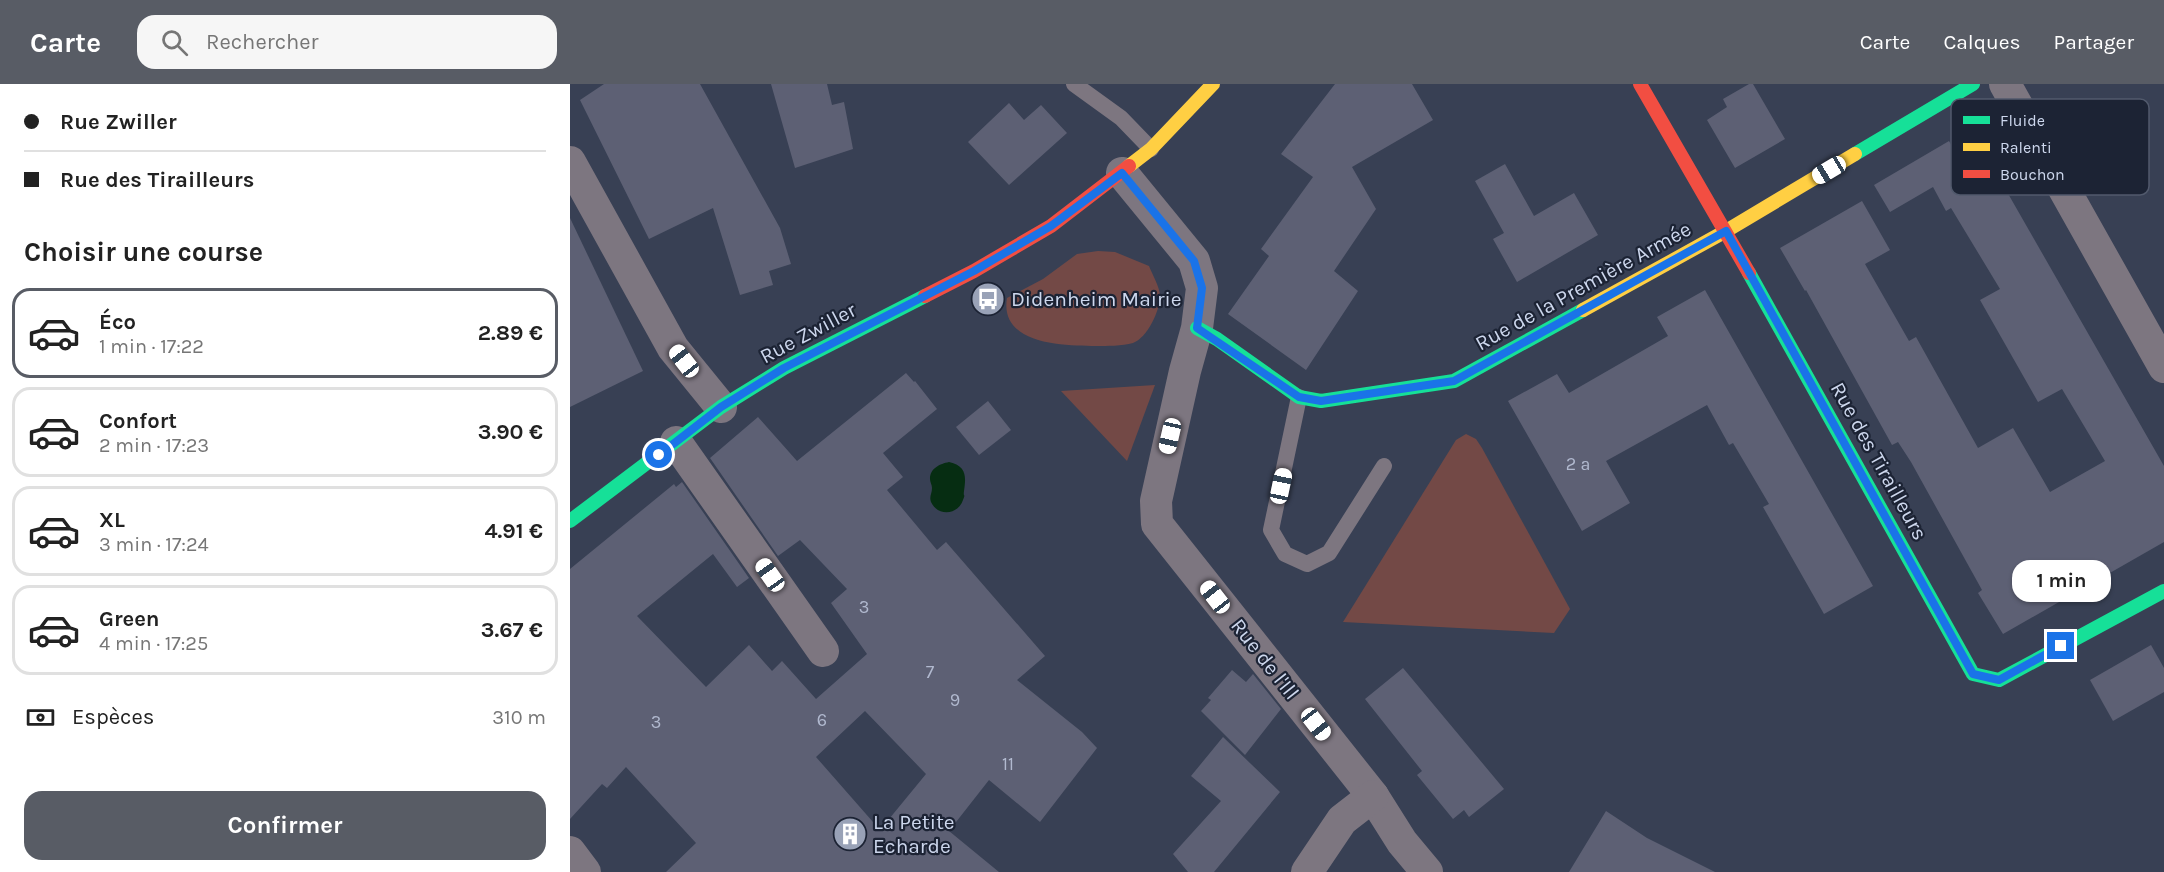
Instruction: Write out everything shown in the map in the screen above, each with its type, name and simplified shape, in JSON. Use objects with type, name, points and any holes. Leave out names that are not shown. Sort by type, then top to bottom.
[{"type":"street","name":"Rue Zwiller","points":[[570,521],[721,407],[784,368],[974,271],[1051,226],[1151,149],[1213,84]]},
{"type":"street","name":"Rue des Tirailleurs","points":[[1640,84],[1726,231],[1973,674],[1999,680],[2164,591]]},
{"type":"street","name":"Rue de la Première Armée","points":[[1197,328],[1299,397],[1321,401],[1454,381],[1726,231],[1973,84]]},
{"type":"street","points":[[2005,84],[2013,99]]},
{"type":"street","points":[[570,162],[673,348],[721,407]]},
{"type":"street","name":"Rue de l'Ill","points":[[1122,173],[1194,261],[1202,288],[1197,328],[1156,501],[1157,524],[1373,796],[1402,842],[1427,872]]},
{"type":"street","points":[[2067,195],[2164,367]]},
{"type":"street","points":[[676,442],[823,651]]},
{"type":"street","points":[[1307,872],[1342,820],[1373,796]]},
{"type":"street","points":[[570,852],[585,872]]},
{"type":"lane","points":[[1074,84],[1121,118],[1151,149]]},
{"type":"lane","points":[[1299,397],[1271,530],[1286,554],[1307,564],[1329,552],[1384,466]]},
{"type":"shaded area","points":[[1098,251],[1115,252],[1149,266],[1160,296],[1158,309],[1143,336],[1133,343],[1124,345],[1068,345],[1037,340],[1023,334],[1013,325],[1007,314],[1007,298],[1043,279],[1077,254]]},
{"type":"shaded area","points":[[1155,385],[1127,461],[1061,391]]},
{"type":"shaded area","points":[[1466,434],[1476,439],[1482,448],[1570,609],[1554,633],[1343,622],[1456,440]]},
{"type":"shaded area","points":[[949,462],[959,466],[964,473],[964,496],[957,509],[943,512],[934,507],[931,502],[930,475],[936,467]]},
{"type":"building","points":[[604,84],[700,84],[780,228],[791,264],[769,271],[773,285],[740,295],[713,208],[649,239],[580,100]]},
{"type":"building","points":[[771,84],[827,84],[832,105],[844,102],[853,149],[795,168]]},
{"type":"building","points":[[1335,84],[1412,84],[1433,120],[1352,167],[1376,209],[1334,271],[1358,291],[1306,370],[1228,314],[1269,256],[1261,249],[1313,177],[1281,154]]},
{"type":"building","points":[[1753,84],[1785,139],[1735,168],[1707,120],[1727,107],[1723,99]]},
{"type":"building","points":[[1009,103],[1024,120],[1041,105],[1067,133],[1009,185],[968,142]]},
{"type":"building","points":[[1949,141],[1951,144],[1951,195],[2009,195],[2164,466],[2164,542],[2003,634],[1978,593],[1982,590],[1911,462],[1898,442],[1892,445],[1806,290],[1780,248],[1862,201],[1890,250],[1865,264],[1909,341],[1916,337],[1978,448],[2013,428],[2050,492],[2105,461],[2062,389],[2038,402],[1980,300],[2000,289],[1951,208],[1946,211],[1933,187],[1890,212],[1874,185]]},
{"type":"building","points":[[1505,164],[1534,216],[1574,193],[1598,235],[1517,282],[1493,239],[1504,233],[1475,181]]},
{"type":"building","points":[[570,218],[643,371],[570,407]]},
{"type":"building","points":[[1705,290],[1873,586],[1824,614],[1763,507],[1769,504],[1733,443],[1729,445],[1707,405],[1606,461],[1630,503],[1582,531],[1508,401],[1557,374],[1569,393],[1668,336],[1657,317]]},
{"type":"building","points":[[906,373],[937,409],[883,453],[903,477],[887,490],[937,550],[946,542],[1045,656],[1017,680],[1082,732],[1097,748],[1040,822],[989,780],[949,831],[999,872],[666,872],[696,843],[626,767],[607,788],[602,784],[570,819],[570,569],[674,484],[676,487],[682,482],[749,578],[737,587],[713,554],[637,616],[706,687],[749,645],[772,671],[782,661],[816,699],[867,654],[831,603],[847,589],[800,540],[778,556],[710,458],[758,417],[797,461]],"holes":[[[865,711],[926,774],[880,830],[816,757]]]},
{"type":"building","points":[[988,401],[1011,430],[979,455],[956,427]]},
{"type":"building","points":[[2151,645],[2164,668],[2164,692],[2113,721],[2090,680]]},
{"type":"building","points":[[1403,668],[1504,789],[1469,817],[1464,810],[1453,819],[1417,775],[1422,771],[1365,699]]},
{"type":"building","points":[[1232,670],[1246,682],[1253,674],[1281,709],[1245,755],[1201,711],[1211,700],[1208,698]]},
{"type":"building","points":[[1223,737],[1280,792],[1214,872],[1188,872],[1173,854],[1221,801],[1191,776]]},
{"type":"building","points":[[1606,811],[1647,838],[1715,872],[1569,872]]},
{"type":"traffic: fast","points":[[1855,154],[1973,84]]},
{"type":"traffic: fast","points":[[1749,273],[1973,674],[1999,680],[2164,591]]},
{"type":"traffic: fast","points":[[570,521],[721,407],[784,368],[925,296]]},
{"type":"traffic: fast","points":[[1197,328],[1217,339],[1299,397],[1321,401],[1454,381],[1583,310]]},
{"type":"traffic: slow","points":[[1129,166],[1151,149],[1213,84]]},
{"type":"traffic: slow","points":[[1583,310],[1726,231],[1855,154]]},
{"type":"traffic: jam","points":[[1640,84],[1749,273]]},
{"type":"traffic: jam","points":[[925,296],[974,271],[1051,226],[1129,166]]},
{"type":"place","name":"Didenheim Mairie","points":[[988,299]]},
{"type":"place","name":"La Petite Echarde","points":[[850,834]]},
{"type":"route","points":[[659,455],[721,407],[784,368],[974,271],[1051,226],[1122,173],[1194,261],[1202,288],[1197,328],[1217,339],[1299,397],[1321,401],[1454,381],[1726,231],[1973,674],[1999,680],[2061,646]]}]
